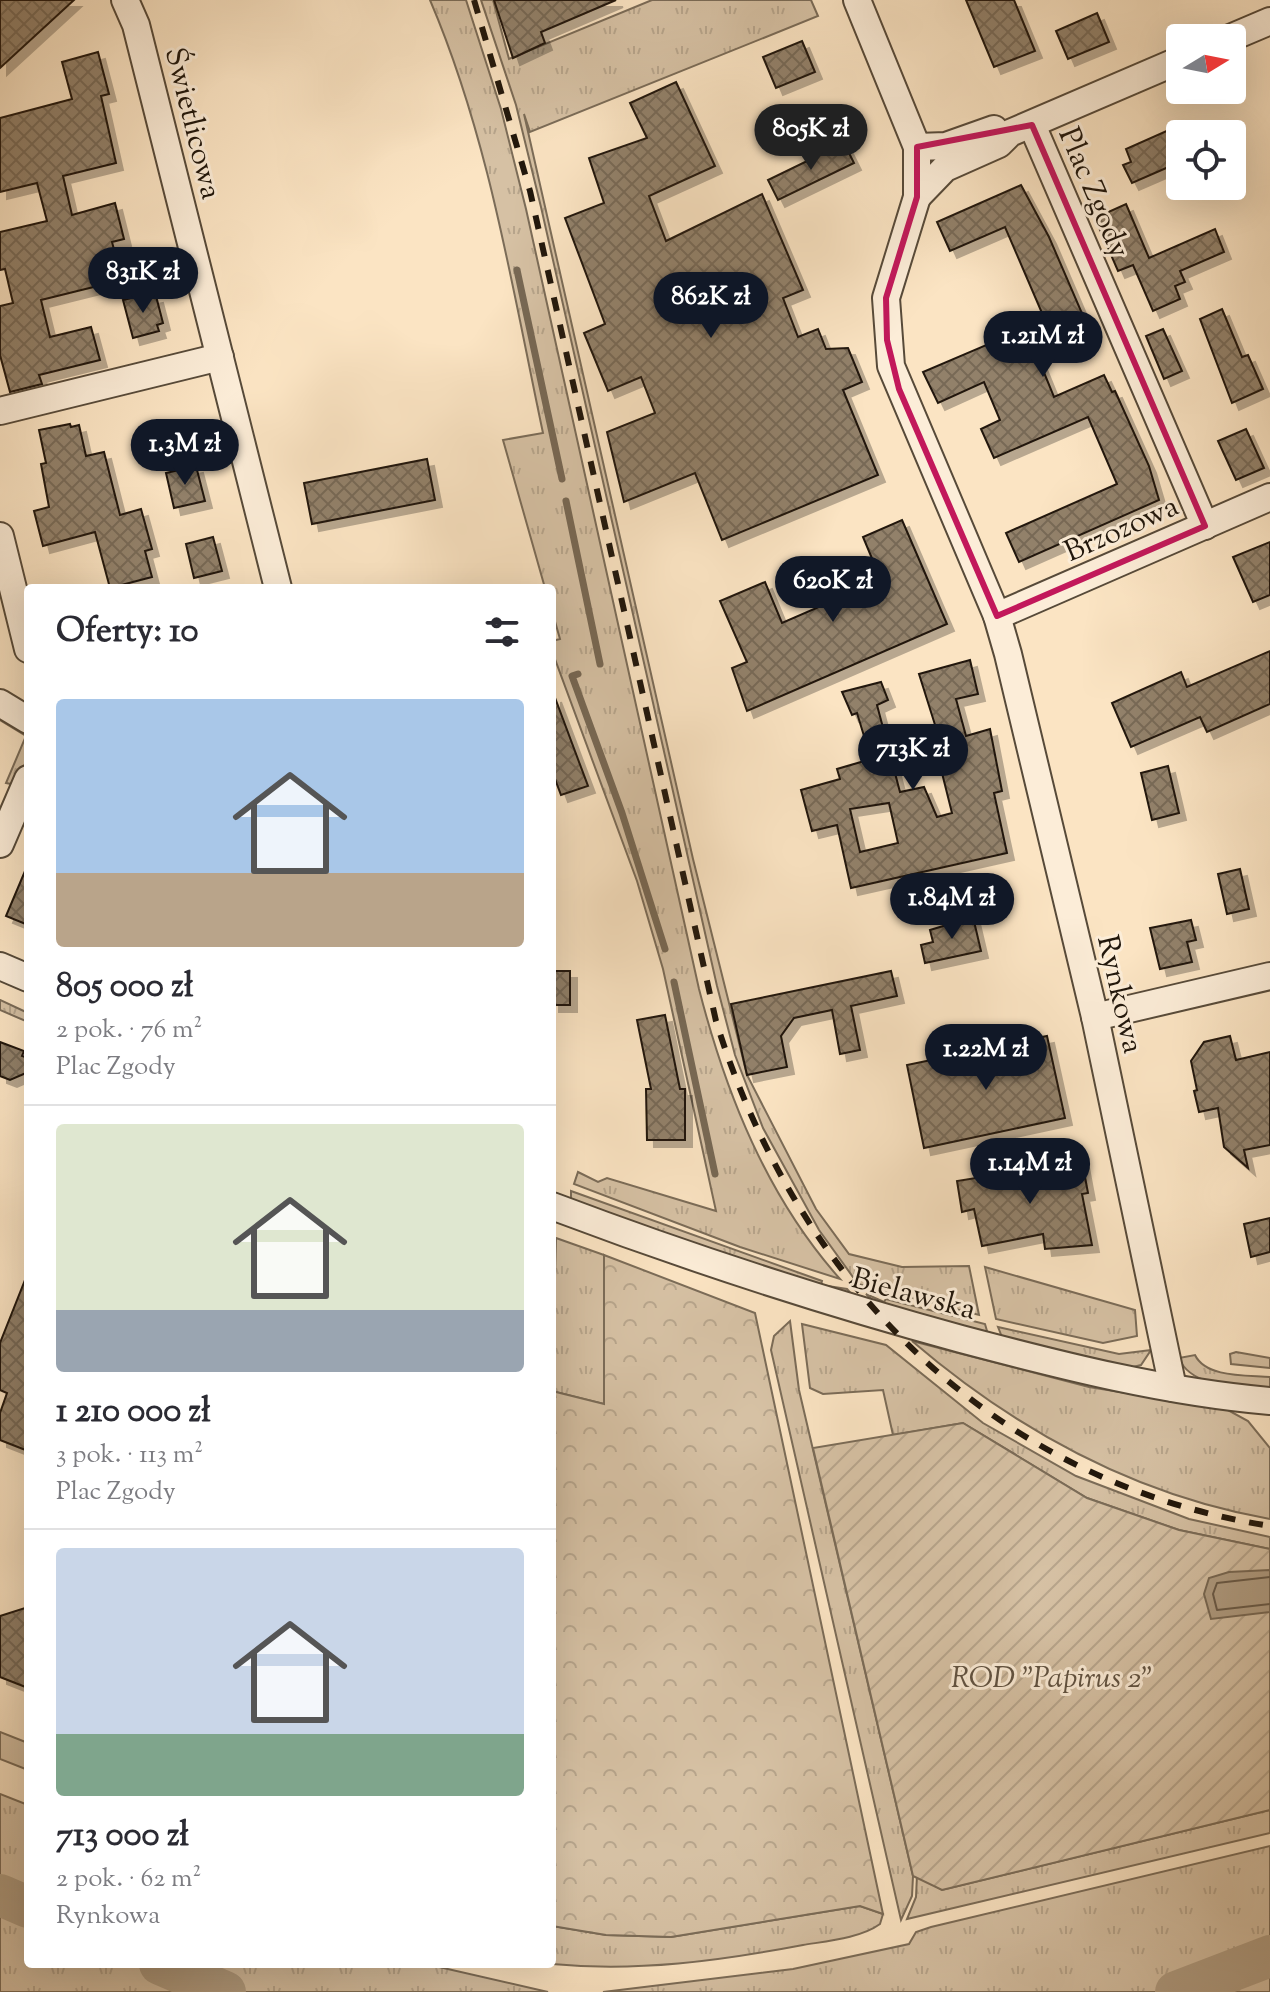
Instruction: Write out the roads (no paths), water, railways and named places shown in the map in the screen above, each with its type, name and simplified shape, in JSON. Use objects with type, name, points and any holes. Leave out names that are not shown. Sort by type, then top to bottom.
[{"type":"street","name":"Świetlicowa","points":[[125,0],[136,25],[277,584]]},
{"type":"street","points":[[857,0],[917,154]]},
{"type":"street","points":[[1246,31],[1270,21]]},
{"type":"street","points":[[1021,129],[1166,66]]},
{"type":"street","name":"Plac Zgody","points":[[997,616],[891,366],[886,298],[917,197],[917,154],[995,129],[1021,129]]},
{"type":"street","name":"Plac Zgody","points":[[917,197],[945,168],[999,144],[1021,129]]},
{"type":"street","name":"Plac Zgody","points":[[1021,129],[1205,526]]},
{"type":"street","points":[[0,411],[220,357]]},
{"type":"street","name":"Brzozowa","points":[[997,616],[1270,497]]},
{"type":"street","points":[[0,536],[24,633]]},
{"type":"street","name":"Rynkowa","points":[[997,616],[1095,1017],[1173,1388]]},
{"type":"street","points":[[0,703],[24,718]]},
{"type":"street","points":[[0,844],[24,788]]},
{"type":"street","points":[[0,966],[24,976]]},
{"type":"street","points":[[1095,1017],[1270,976]]},
{"type":"street","name":"Bielawska","points":[[556,1207],[809,1297],[1078,1369],[1173,1388],[1270,1401]]},
{"type":"water","points":[[1270,1570],[1270,1612],[1211,1619],[1204,1594],[1209,1578],[1229,1572]]},
{"type":"waterway","points":[[517,270],[562,479]]},
{"type":"waterway","points":[[566,501],[600,664]]},
{"type":"waterway","points":[[578,674],[572,676],[622,813],[665,949]]},
{"type":"waterway","points":[[674,982],[715,1174]]},
{"type":"waterway","points":[[0,1895],[24,1905]]},
{"type":"waterway","points":[[1176,1992],[1270,1956]]},
{"type":"waterway","points":[[169,1968],[225,1992]]},
{"type":"railway","points":[[474,0],[530,191],[716,1021],[752,1116],[798,1204],[854,1284],[919,1355],[994,1416],[1078,1465],[1170,1502],[1270,1526]]},
{"type":"park label","name":"ROD \"Papirus 2\"","points":[[1052,1677]]}]
